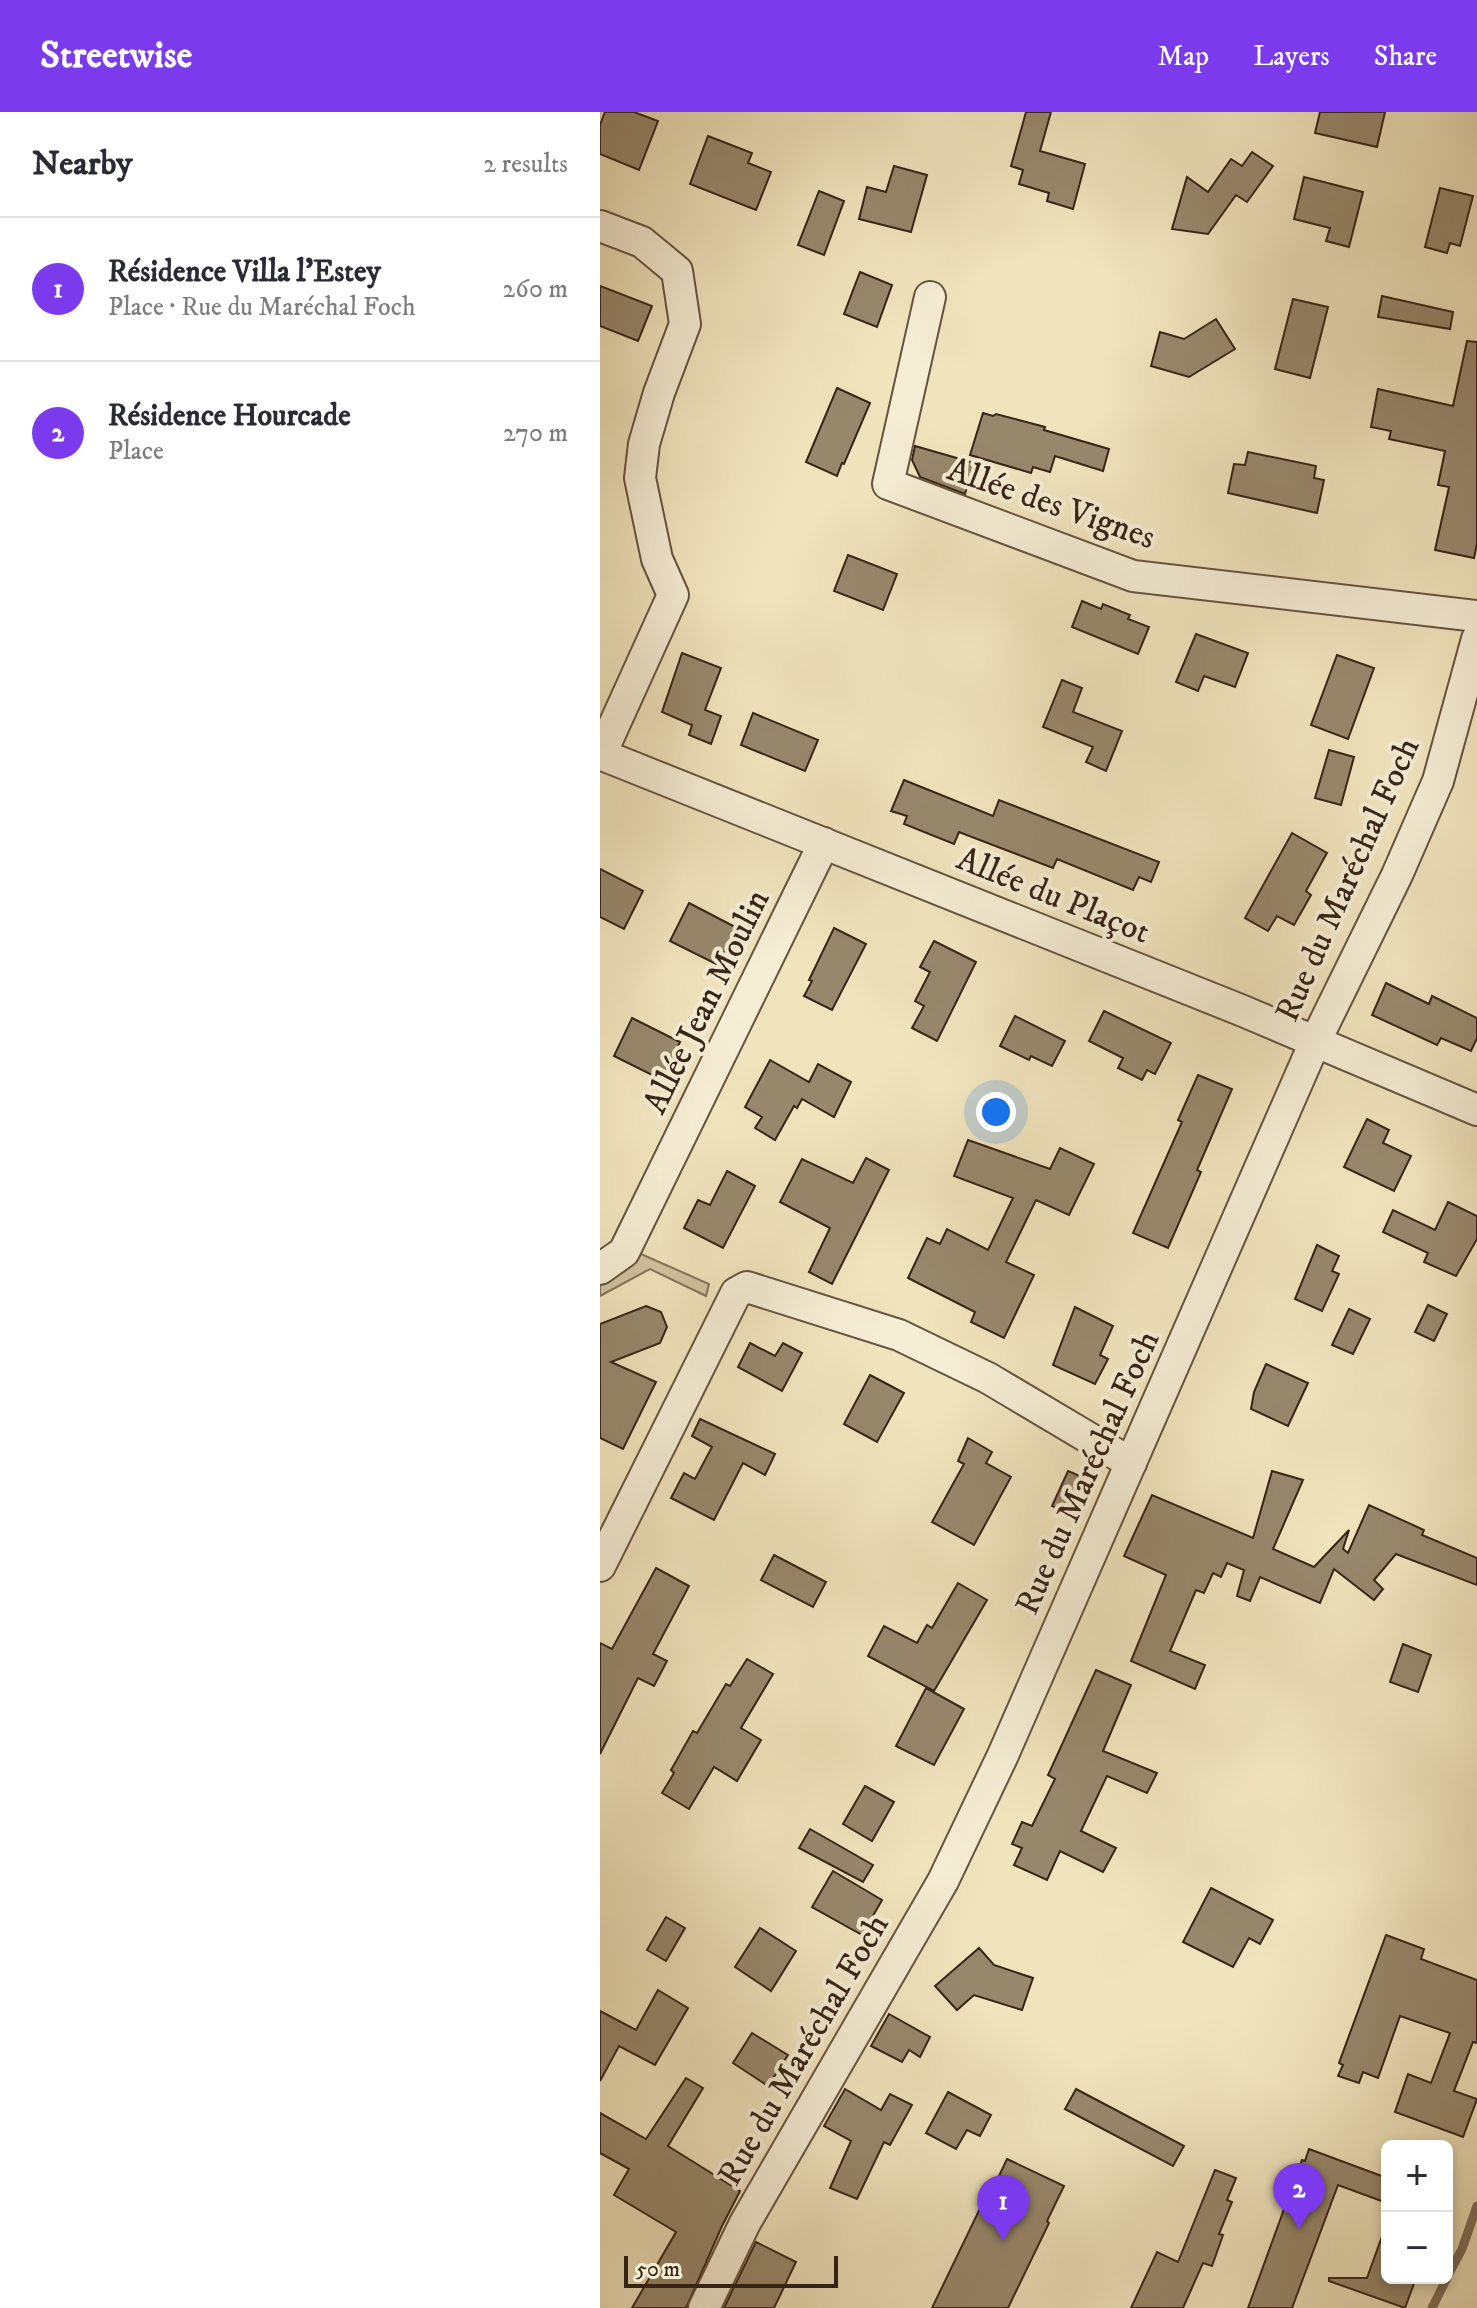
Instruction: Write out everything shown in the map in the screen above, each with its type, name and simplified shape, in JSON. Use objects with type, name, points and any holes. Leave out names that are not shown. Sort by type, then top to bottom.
[{"type":"street","points":[[600,226],[642,242],[677,271],[685,324],[644,444],[640,478],[657,559],[673,595],[600,754]]},
{"type":"street","name":"Allée des Vignes","points":[[930,297],[888,484],[1133,576],[1477,616]]},
{"type":"street","name":"Rue du Maréchal Foch","points":[[704,2308],[745,2223],[943,1881],[1003,1755],[1315,1042],[1397,875],[1438,781],[1477,639]]},
{"type":"street","name":"Allée du Plaçot","points":[[600,754],[1477,1110]]},
{"type":"street","name":"Allée Jean Moulin","points":[[600,1269],[624,1252],[824,843]]},
{"type":"street","points":[[600,1566],[736,1293],[747,1287],[899,1335],[988,1378],[1131,1463]]},
{"type":"shaded area","points":[[641,1254],[709,1284],[706,1296],[650,1269],[600,1296],[600,1282]]},
{"type":"building","points":[[605,112],[634,112],[658,121],[639,170],[600,154],[600,125]]},
{"type":"building","points":[[1026,112],[1051,112],[1040,151],[1085,164],[1073,209],[1047,201],[1049,193],[1019,184],[1023,170],[1011,166]]},
{"type":"building","points":[[1320,112],[1385,112],[1377,147],[1315,133]]},
{"type":"building","points":[[708,136],[752,153],[748,163],[771,172],[756,210],[690,184]]},
{"type":"building","points":[[1252,152],[1273,166],[1247,202],[1236,195],[1208,234],[1172,229],[1187,177],[1208,192],[1231,159],[1242,166]]},
{"type":"building","points":[[894,166],[927,175],[911,232],[859,219],[867,187],[886,192]]},
{"type":"building","points":[[1304,177],[1363,192],[1349,247],[1326,241],[1330,228],[1294,219]]},
{"type":"building","points":[[1440,188],[1473,196],[1460,246],[1450,243],[1447,253],[1425,247]]},
{"type":"building","points":[[819,191],[844,201],[824,255],[798,245]]},
{"type":"building","points":[[860,272],[892,285],[877,327],[844,314]]},
{"type":"building","points":[[600,286],[652,306],[638,341],[600,326]]},
{"type":"building","points":[[1382,296],[1453,312],[1450,329],[1378,317]]},
{"type":"building","points":[[1293,299],[1328,307],[1310,378],[1275,369]]},
{"type":"building","points":[[1216,319],[1235,349],[1189,377],[1151,366],[1160,332],[1184,339]]},
{"type":"building","points":[[1467,341],[1477,342],[1477,544],[1474,558],[1435,550],[1449,487],[1438,485],[1445,451],[1389,439],[1391,431],[1371,427],[1378,389],[1453,406]]},
{"type":"building","points":[[837,388],[870,403],[837,476],[806,462]]},
{"type":"building","points":[[983,413],[1045,427],[1044,430],[1109,449],[1103,471],[1055,456],[1050,472],[1033,467],[1031,473],[970,455]]},
{"type":"building","points":[[915,446],[974,463],[965,494],[920,477],[912,460]]},
{"type":"building","points":[[1248,452],[1316,466],[1314,478],[1324,480],[1317,513],[1228,493],[1234,464],[1245,465]]},
{"type":"building","points":[[848,555],[897,574],[883,610],[834,591]]},
{"type":"building","points":[[1082,601],[1101,609],[1103,604],[1149,627],[1138,654],[1072,627]]},
{"type":"building","points":[[1196,634],[1248,653],[1235,687],[1204,676],[1198,691],[1176,682]]},
{"type":"building","points":[[682,653],[721,668],[705,710],[721,716],[711,744],[689,735],[692,725],[662,712]]},
{"type":"building","points":[[1337,655],[1374,668],[1348,739],[1311,725]]},
{"type":"building","points":[[1062,680],[1082,688],[1073,712],[1122,731],[1106,771],[1086,762],[1093,747],[1043,727]]},
{"type":"building","points":[[753,713],[818,740],[805,771],[741,745]]},
{"type":"building","points":[[1329,750],[1354,757],[1341,805],[1315,798]]},
{"type":"building","points":[[904,780],[993,816],[999,800],[1159,862],[1151,882],[1139,877],[1133,890],[1057,859],[1053,868],[959,832],[954,844],[904,824],[907,816],[891,811]]},
{"type":"building","points":[[1292,833],[1327,853],[1306,891],[1311,895],[1294,925],[1277,916],[1268,931],[1245,918]]},
{"type":"building","points":[[600,869],[643,891],[624,929],[600,917]]},
{"type":"building","points":[[689,903],[737,928],[718,965],[670,941]]},
{"type":"building","points":[[834,928],[866,944],[832,1010],[804,996]]},
{"type":"building","points":[[934,941],[976,962],[937,1041],[912,1028],[924,1006],[915,1001],[930,972],[920,967]]},
{"type":"building","points":[[1386,983],[1429,1004],[1432,996],[1477,1018],[1477,1038],[1471,1051],[1441,1038],[1437,1045],[1372,1015]]},
{"type":"building","points":[[1104,1011],[1171,1043],[1155,1074],[1147,1070],[1142,1080],[1118,1068],[1123,1058],[1089,1041]]},
{"type":"building","points":[[1015,1016],[1065,1041],[1052,1066],[1031,1056],[1029,1060],[1000,1046]]},
{"type":"building","points":[[632,1018],[680,1042],[662,1080],[614,1056]]},
{"type":"building","points":[[770,1060],[809,1082],[818,1064],[851,1082],[834,1117],[802,1099],[797,1108],[794,1106],[775,1140],[755,1128],[762,1117],[745,1107]]},
{"type":"building","points":[[1198,1075],[1232,1089],[1168,1248],[1133,1233],[1182,1122],[1178,1120]]},
{"type":"building","points":[[1367,1119],[1389,1130],[1383,1143],[1411,1156],[1394,1191],[1344,1167]]},
{"type":"building","points":[[968,1140],[1050,1169],[1060,1148],[1094,1164],[1069,1215],[1036,1200],[1006,1262],[1034,1275],[1004,1338],[971,1322],[975,1312],[908,1278],[927,1238],[940,1244],[947,1229],[988,1250],[1013,1198],[954,1176]]},
{"type":"building","points":[[866,1158],[889,1170],[832,1284],[809,1272],[830,1228],[780,1202],[802,1159],[853,1183]]},
{"type":"building","points":[[727,1171],[755,1186],[723,1248],[684,1228],[698,1200],[710,1205]]},
{"type":"building","points":[[1448,1202],[1477,1216],[1477,1239],[1456,1276],[1424,1262],[1428,1253],[1383,1232],[1393,1210],[1435,1230]]},
{"type":"building","points":[[1317,1245],[1339,1256],[1332,1271],[1339,1274],[1322,1311],[1295,1299]]},
{"type":"building","points":[[1428,1305],[1447,1314],[1434,1341],[1415,1332]]},
{"type":"building","points":[[646,1306],[661,1312],[667,1327],[660,1343],[611,1362],[656,1382],[623,1449],[600,1438],[600,1324]]},
{"type":"building","points":[[1075,1307],[1113,1326],[1100,1355],[1108,1359],[1095,1384],[1053,1365]]},
{"type":"building","points":[[1349,1309],[1370,1319],[1353,1354],[1332,1345]]},
{"type":"building","points":[[750,1343],[775,1356],[783,1343],[802,1353],[782,1391],[738,1367]]},
{"type":"building","points":[[1266,1364],[1308,1383],[1288,1426],[1251,1409],[1254,1392]]},
{"type":"building","points":[[870,1375],[904,1393],[877,1442],[844,1424]]},
{"type":"building","points":[[700,1419],[775,1454],[765,1475],[743,1463],[714,1520],[671,1498],[684,1473],[695,1479],[712,1447],[692,1436]]},
{"type":"building","points":[[968,1438],[992,1452],[986,1463],[1011,1477],[974,1545],[932,1522],[964,1464],[958,1461]]},
{"type":"building","points":[[1068,1471],[1094,1482],[1084,1504],[1079,1502],[1073,1515],[1052,1506]]},
{"type":"building","points":[[1272,1471],[1303,1480],[1273,1549],[1314,1567],[1349,1530],[1343,1549],[1348,1553],[1369,1505],[1424,1530],[1422,1535],[1477,1558],[1477,1585],[1396,1554],[1374,1580],[1383,1589],[1374,1600],[1334,1569],[1320,1603],[1260,1577],[1250,1601],[1237,1596],[1244,1570],[1227,1563],[1221,1577],[1213,1573],[1204,1593],[1196,1590],[1170,1651],[1205,1665],[1195,1689],[1131,1661],[1166,1575],[1124,1556],[1152,1495],[1253,1538]]},
{"type":"building","points":[[774,1555],[826,1582],[813,1607],[761,1580]]},
{"type":"building","points":[[656,1568],[689,1586],[653,1654],[667,1661],[654,1686],[638,1678],[600,1754],[600,1643],[612,1649]]},
{"type":"building","points":[[958,1583],[987,1600],[934,1691],[868,1656],[884,1626],[917,1643],[927,1625],[932,1628]]},
{"type":"building","points":[[1403,1644],[1431,1655],[1418,1692],[1390,1682]]},
{"type":"building","points":[[747,1659],[773,1674],[741,1728],[761,1740],[737,1781],[714,1767],[689,1809],[662,1793],[693,1731],[697,1733],[726,1684],[730,1686]]},
{"type":"building","points":[[1096,1670],[1131,1685],[1103,1751],[1157,1773],[1147,1793],[1107,1776],[1081,1831],[1116,1848],[1103,1872],[1060,1851],[1047,1880],[1014,1865],[1022,1848],[1012,1844],[1022,1822],[1032,1826],[1055,1779],[1048,1775]]},
{"type":"building","points":[[926,1688],[964,1709],[934,1765],[896,1746]]},
{"type":"building","points":[[865,1786],[894,1802],[872,1841],[843,1824]]},
{"type":"building","points":[[810,1829],[873,1865],[863,1882],[799,1848]]},
{"type":"building","points":[[833,1871],[882,1900],[862,1935],[812,1907]]},
{"type":"building","points":[[1211,1888],[1273,1920],[1260,1944],[1249,1938],[1233,1967],[1183,1942]]},
{"type":"building","points":[[666,1917],[685,1928],[666,1961],[647,1950]]},
{"type":"building","points":[[760,1928],[796,1951],[771,1991],[735,1967]]},
{"type":"building","points":[[1386,1935],[1424,1949],[1421,1959],[1477,1980],[1477,2043],[1473,2042],[1454,2091],[1477,2099],[1463,2137],[1395,2112],[1408,2074],[1431,2083],[1450,2033],[1400,2016],[1378,2078],[1363,2072],[1359,2083],[1338,2076],[1343,2065],[1339,2063]]},
{"type":"building","points":[[979,1948],[994,1965],[1033,1978],[1022,2010],[974,1995],[957,2010],[935,1986]]},
{"type":"building","points":[[658,1990],[688,2008],[655,2065],[619,2046],[600,2081],[600,2011],[636,2030]]},
{"type":"building","points":[[889,2014],[930,2037],[920,2057],[909,2050],[902,2062],[871,2046]]},
{"type":"building","points":[[752,2033],[788,2055],[768,2086],[733,2063]]},
{"type":"building","points":[[686,2078],[703,2088],[668,2146],[740,2191],[686,2308],[632,2308],[676,2232],[614,2195],[629,2169],[600,2153],[600,2113],[646,2139]]},
{"type":"building","points":[[845,2089],[881,2110],[890,2094],[912,2105],[890,2145],[884,2142],[857,2199],[830,2188],[851,2141],[824,2126]]},
{"type":"building","points":[[1076,2089],[1184,2146],[1173,2166],[1065,2109]]},
{"type":"building","points":[[948,2092],[991,2115],[980,2136],[967,2130],[956,2149],[926,2133]]},
{"type":"building","points":[[1309,2149],[1381,2176],[1381,2201],[1338,2185],[1292,2308],[1248,2308],[1302,2160],[1305,2161]]},
{"type":"building","points":[[1007,2159],[1064,2186],[1008,2308],[932,2308],[987,2194],[990,2195]]},
{"type":"building","points":[[1215,2170],[1236,2178],[1227,2200],[1232,2202],[1219,2234],[1223,2235],[1212,2266],[1203,2263],[1183,2308],[1131,2308],[1157,2252],[1178,2262]]},
{"type":"building","points":[[1381,2239],[1381,2284],[1414,2284],[1405,2308],[1329,2281],[1329,2278],[1367,2278]]},
{"type":"building","points":[[756,2242],[796,2262],[774,2308],[724,2308]]},
{"type":"waterway","points":[[1453,2266],[1477,2206]]},
{"type":"waterway","points":[[1432,2308],[1444,2284]]},
{"type":"place","name":"Résidence Hourcade","points":[[1299,2229]]},
{"type":"place","name":"Résidence Villa l'Estey","points":[[1003,2241]]}]
